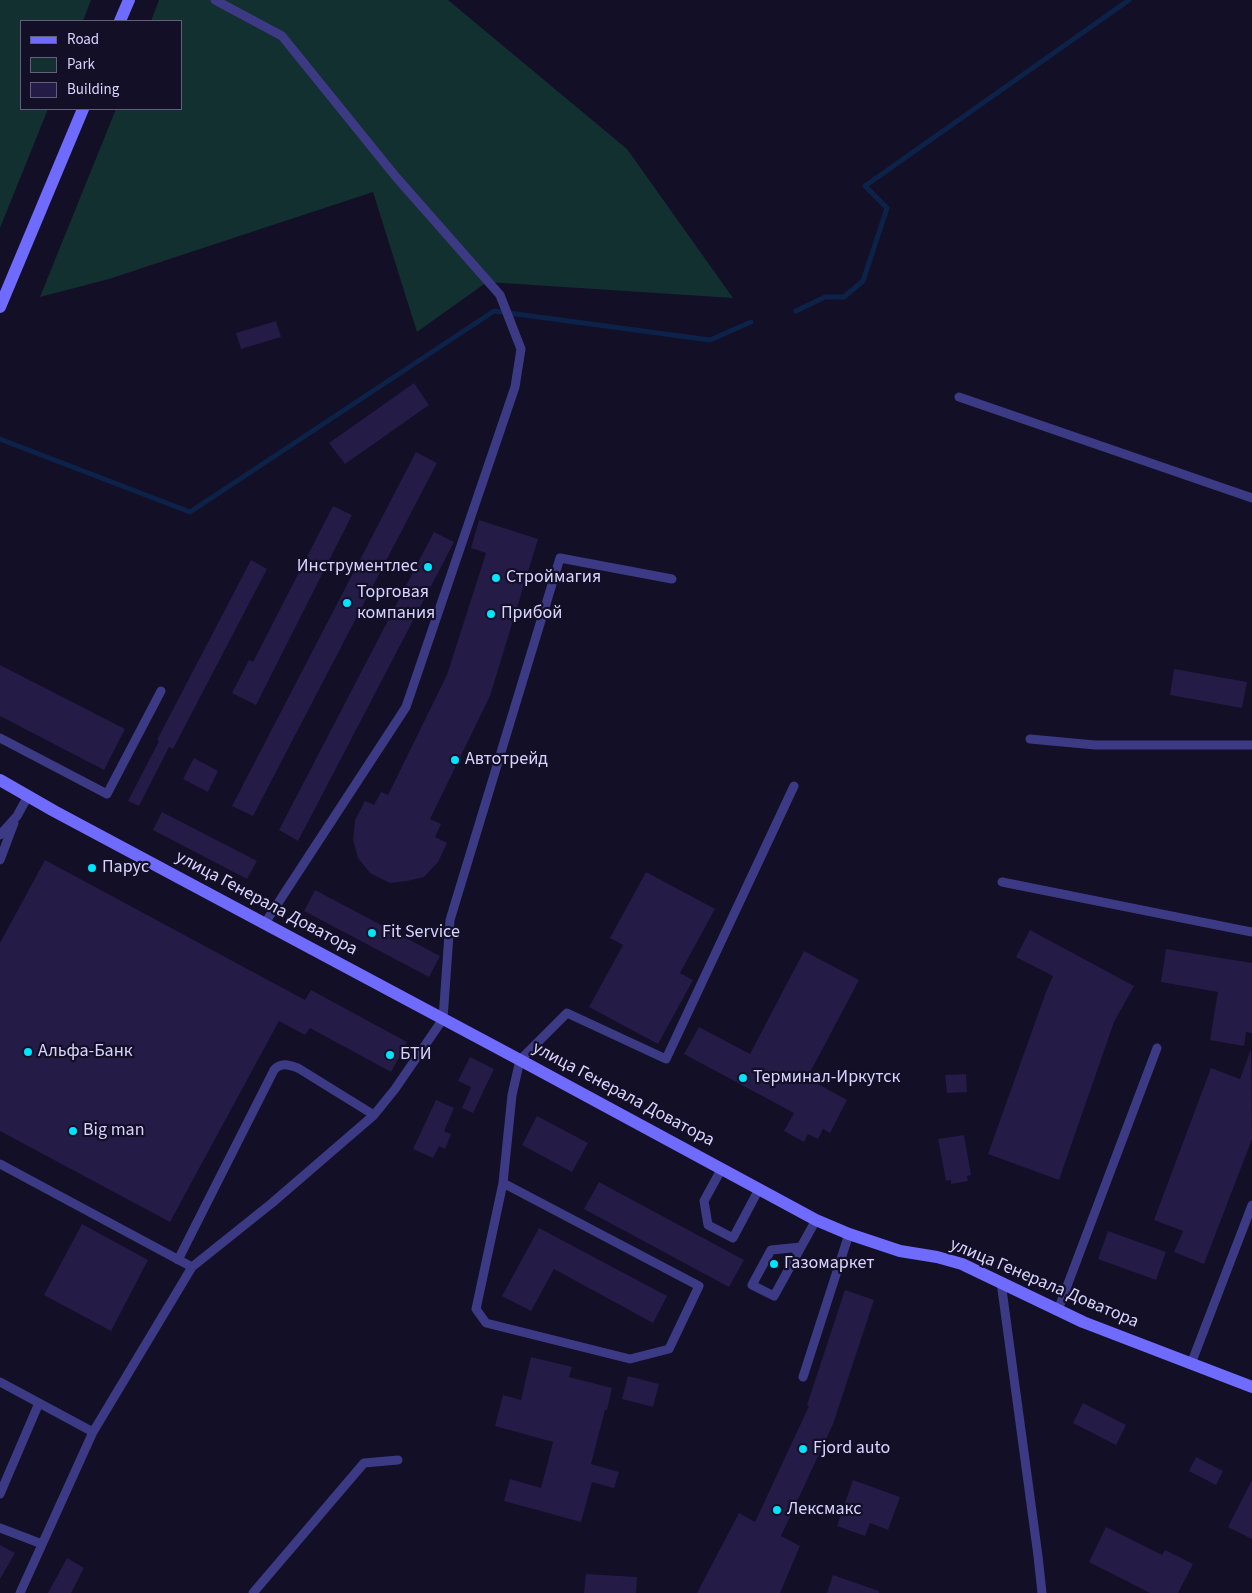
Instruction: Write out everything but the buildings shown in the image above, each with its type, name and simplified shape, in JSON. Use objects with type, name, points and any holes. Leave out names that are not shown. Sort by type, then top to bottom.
[{"type":"street","points":[[120,20],[129,0]]},
{"type":"street","points":[[0,307],[84,110]]},
{"type":"street","name":"улица Генерала Доватора","points":[[0,780],[54,811],[816,1220],[848,1234],[900,1251],[937,1257],[962,1264],[1083,1322],[1252,1387]]},
{"type":"lane","points":[[215,0],[282,36],[396,177],[500,295],[522,349],[515,387],[406,707],[265,923]]},
{"type":"lane","points":[[959,397],[1252,498]]},
{"type":"lane","points":[[20,1593],[93,1432],[192,1267],[272,1203],[374,1115],[395,1089],[443,1019],[450,920],[560,558],[672,579]]},
{"type":"lane","points":[[0,738],[107,794],[161,691]]},
{"type":"lane","points":[[1030,739],[1095,745],[1252,745]]},
{"type":"lane","points":[[503,1183],[699,1286],[669,1349],[630,1359],[486,1323],[476,1309],[503,1183],[512,1095],[520,1060],[567,1013],[666,1059],[794,786]]},
{"type":"lane","points":[[0,860],[17,816],[28,796]]},
{"type":"lane","points":[[0,835],[17,816]]},
{"type":"lane","points":[[1002,882],[1252,932]]},
{"type":"lane","points":[[1058,1310],[1157,1048]]},
{"type":"lane","points":[[178,1260],[269,1079],[277,1067],[285,1064],[298,1068],[374,1115]]},
{"type":"lane","points":[[0,1164],[192,1267]]},
{"type":"lane","points":[[722,1168],[704,1200],[708,1225],[733,1238],[759,1189]]},
{"type":"lane","points":[[1191,1364],[1252,1205]]},
{"type":"lane","points":[[801,1247],[770,1250],[752,1285],[774,1296],[816,1220]]},
{"type":"lane","points":[[803,1378],[848,1234]]},
{"type":"lane","points":[[1001,1282],[1042,1593]]},
{"type":"lane","points":[[0,1382],[93,1432]]},
{"type":"lane","points":[[0,1494],[39,1403]]},
{"type":"lane","points":[[254,1593],[364,1463],[398,1460]]},
{"type":"lane","points":[[0,1528],[42,1544]]},
{"type":"green space","points":[[0,0],[91,0],[83,20],[20,20],[20,110],[48,110],[0,228]]},
{"type":"green space","points":[[159,0],[448,0],[627,149],[733,298],[487,282],[417,332],[373,192],[109,279],[40,297],[116,110],[182,110],[182,20],[151,20]]},
{"type":"waterway","points":[[796,311],[825,297],[844,297],[863,281],[887,208],[865,186],[1129,0]]},
{"type":"waterway","points":[[0,439],[190,512],[494,311],[710,340],[751,322]]},
{"type":"place","name":"Инструментлес","points":[[428,567]]},
{"type":"place","name":"Строймагия","points":[[496,578]]},
{"type":"place","name":"Торговая компания","points":[[347,603]]},
{"type":"place","name":"Прибой","points":[[491,614]]},
{"type":"place","name":"Автотрейд","points":[[455,760]]},
{"type":"place","name":"Парус","points":[[92,868]]},
{"type":"place","name":"Fit Service","points":[[372,933]]},
{"type":"place","name":"Альфа-Банк","points":[[28,1052]]},
{"type":"place","name":"БТИ","points":[[390,1055]]},
{"type":"place","name":"Терминал-Иркутск","points":[[743,1078]]},
{"type":"place","name":"Big man","points":[[73,1131]]},
{"type":"place","name":"Газомаркет","points":[[774,1264]]},
{"type":"place","name":"Fjord auto","points":[[803,1449]]},
{"type":"place","name":"Лексмакс","points":[[777,1510]]}]
